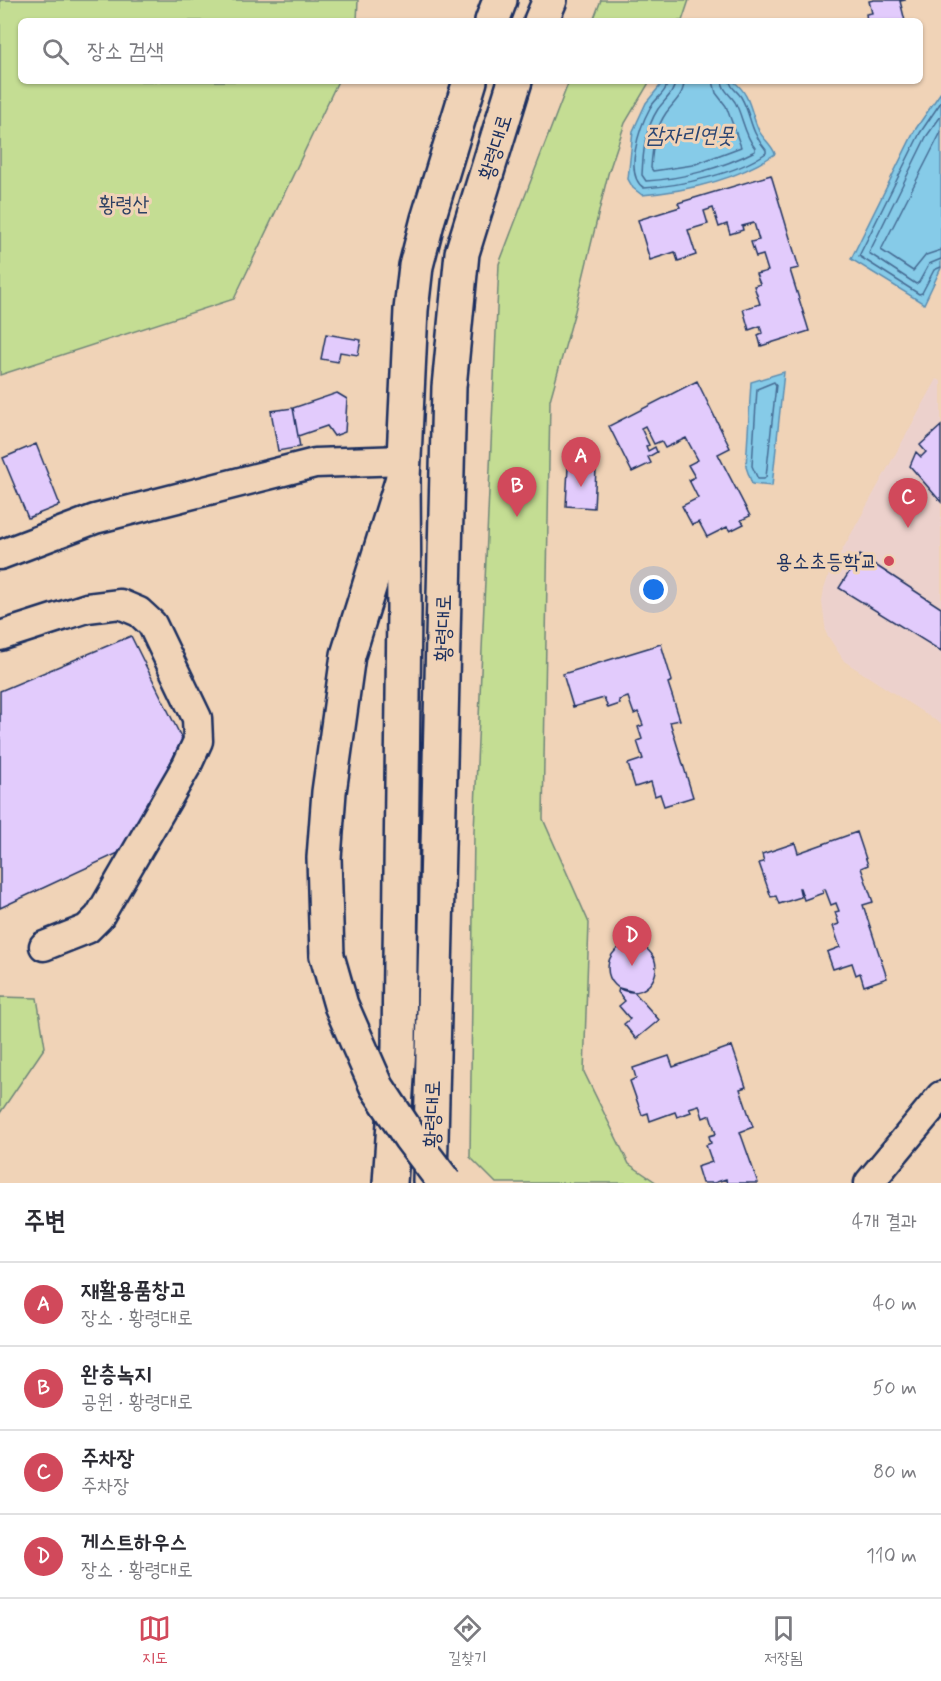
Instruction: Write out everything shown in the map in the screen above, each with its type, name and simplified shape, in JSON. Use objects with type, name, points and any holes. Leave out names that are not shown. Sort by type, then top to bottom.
[{"type":"main road","points":[[493,18],[500,0]]},
{"type":"main road","points":[[542,18],[550,0]]},
{"type":"main road","name":"황령대로","points":[[390,1183],[399,1048],[402,916],[403,469],[411,310],[416,266],[428,219],[469,84]]},
{"type":"main road","name":"황령대로","points":[[430,1183],[449,387],[462,253],[514,84]]},
{"type":"main road","points":[[403,469],[348,654],[329,792],[324,858],[327,956],[341,1005],[377,1087],[410,1137],[445,1183]]},
{"type":"street","points":[[0,555],[94,519],[315,464],[403,469]]},
{"type":"street","points":[[0,636],[87,608],[120,604],[139,612],[152,624],[197,718],[198,741],[187,765],[99,917],[87,929],[44,946]]},
{"type":"street","points":[[868,1183],[941,1096]]},
{"type":"shaded area","name":"용소초등학교","points":[[937,379],[941,381],[941,724],[844,661],[826,633],[822,602],[829,574]]},
{"type":"green space","name":"황령산","points":[[0,0],[358,0],[357,18],[18,18],[18,84],[337,84],[234,299],[0,375]]},
{"type":"green space","points":[[601,0],[689,0],[683,18],[594,18]]},
{"type":"green space","points":[[568,84],[648,84],[625,123],[608,174],[575,311],[550,400],[543,819],[589,923],[584,1072],[629,1164],[657,1183],[496,1183],[470,1157],[474,831],[499,264]]},
{"type":"green space","points":[[0,997],[37,998],[45,1047],[0,1113]]},
{"type":"water","name":"잠자리연못","points":[[662,84],[737,84],[749,104],[759,131],[775,154],[744,171],[711,183],[676,191],[642,195],[633,188],[628,179],[633,131],[646,103]]},
{"type":"water","points":[[941,92],[941,268],[924,304],[851,259],[915,130]]},
{"type":"water","points":[[784,372],[772,486],[752,484],[746,467],[751,382]]},
{"type":"building","points":[[906,0],[900,1],[904,18],[867,18],[866,14],[872,13],[869,1]]},
{"type":"building","points":[[771,175],[799,268],[790,270],[809,331],[761,346],[758,335],[762,333],[760,326],[749,330],[743,309],[760,304],[754,286],[760,284],[756,274],[768,271],[763,255],[756,257],[751,242],[759,240],[754,223],[742,226],[743,230],[730,234],[727,224],[719,227],[713,208],[704,211],[708,224],[688,230],[696,255],[678,261],[675,252],[650,260],[638,220],[680,207],[678,203]]},
{"type":"building","points":[[326,334],[361,340],[358,355],[340,352],[338,362],[321,359]]},
{"type":"building","points":[[697,381],[730,448],[718,454],[750,516],[741,520],[744,524],[730,531],[727,527],[707,537],[699,522],[692,525],[682,506],[698,498],[689,480],[695,477],[688,465],[698,460],[686,438],[665,448],[661,441],[654,444],[645,426],[641,428],[649,445],[646,446],[648,451],[655,447],[657,452],[648,457],[651,463],[632,472],[609,426]]},
{"type":"building","points":[[337,393],[347,399],[345,432],[334,436],[327,426],[298,436],[293,408]]},
{"type":"building","points":[[293,408],[300,447],[278,451],[271,411]]},
{"type":"building","points":[[941,426],[941,502],[910,466],[916,452],[921,457],[926,452],[920,445]]},
{"type":"building","points":[[36,444],[60,505],[28,518],[3,458]]},
{"type":"building","points":[[568,467],[596,469],[594,508],[566,506]]},
{"type":"building","name":"용소초등학교","points":[[860,555],[941,608],[941,651],[839,588]]},
{"type":"building","points":[[131,636],[182,739],[129,848],[0,908],[0,691]]},
{"type":"building","points":[[661,644],[672,681],[668,683],[680,720],[670,722],[693,797],[664,806],[660,794],[655,796],[651,782],[635,787],[628,764],[643,759],[637,741],[642,739],[638,727],[643,725],[638,712],[634,714],[628,697],[619,700],[620,704],[608,708],[604,698],[573,707],[563,674]]},
{"type":"building","points":[[857,832],[868,865],[861,868],[873,902],[863,905],[887,978],[864,986],[860,973],[856,975],[852,963],[833,969],[827,952],[840,947],[833,926],[839,924],[835,912],[839,911],[836,903],[831,905],[825,889],[822,890],[823,893],[804,900],[799,888],[801,897],[779,904],[776,896],[771,897],[759,863],[764,862],[762,854],[795,843],[798,853]]},
{"type":"building","points":[[632,944],[649,951],[656,968],[649,985],[632,992],[615,985],[608,968],[615,951]]},
{"type":"building","points":[[619,988],[634,992],[659,1020],[636,1039],[624,1024],[630,1019],[619,1006],[625,1001],[618,992]]},
{"type":"building","points":[[732,1046],[746,1087],[740,1089],[753,1127],[740,1132],[758,1183],[727,1183],[726,1179],[714,1183],[702,1183],[697,1167],[712,1162],[706,1145],[711,1143],[709,1136],[716,1134],[710,1115],[703,1118],[699,1105],[689,1108],[691,1112],[677,1117],[675,1112],[650,1121],[648,1113],[642,1115],[630,1081],[636,1078],[633,1068],[669,1056],[673,1067]]},
{"type":"place","name":"재활용품창고","points":[[581,487]]},
{"type":"place","name":"완층녹지","points":[[517,517]]},
{"type":"place","name":"주차장","points":[[908,528]]},
{"type":"place","name":"용소초등학교","points":[[889,561]]},
{"type":"place","name":"게스트하우스","points":[[632,966]]}]
